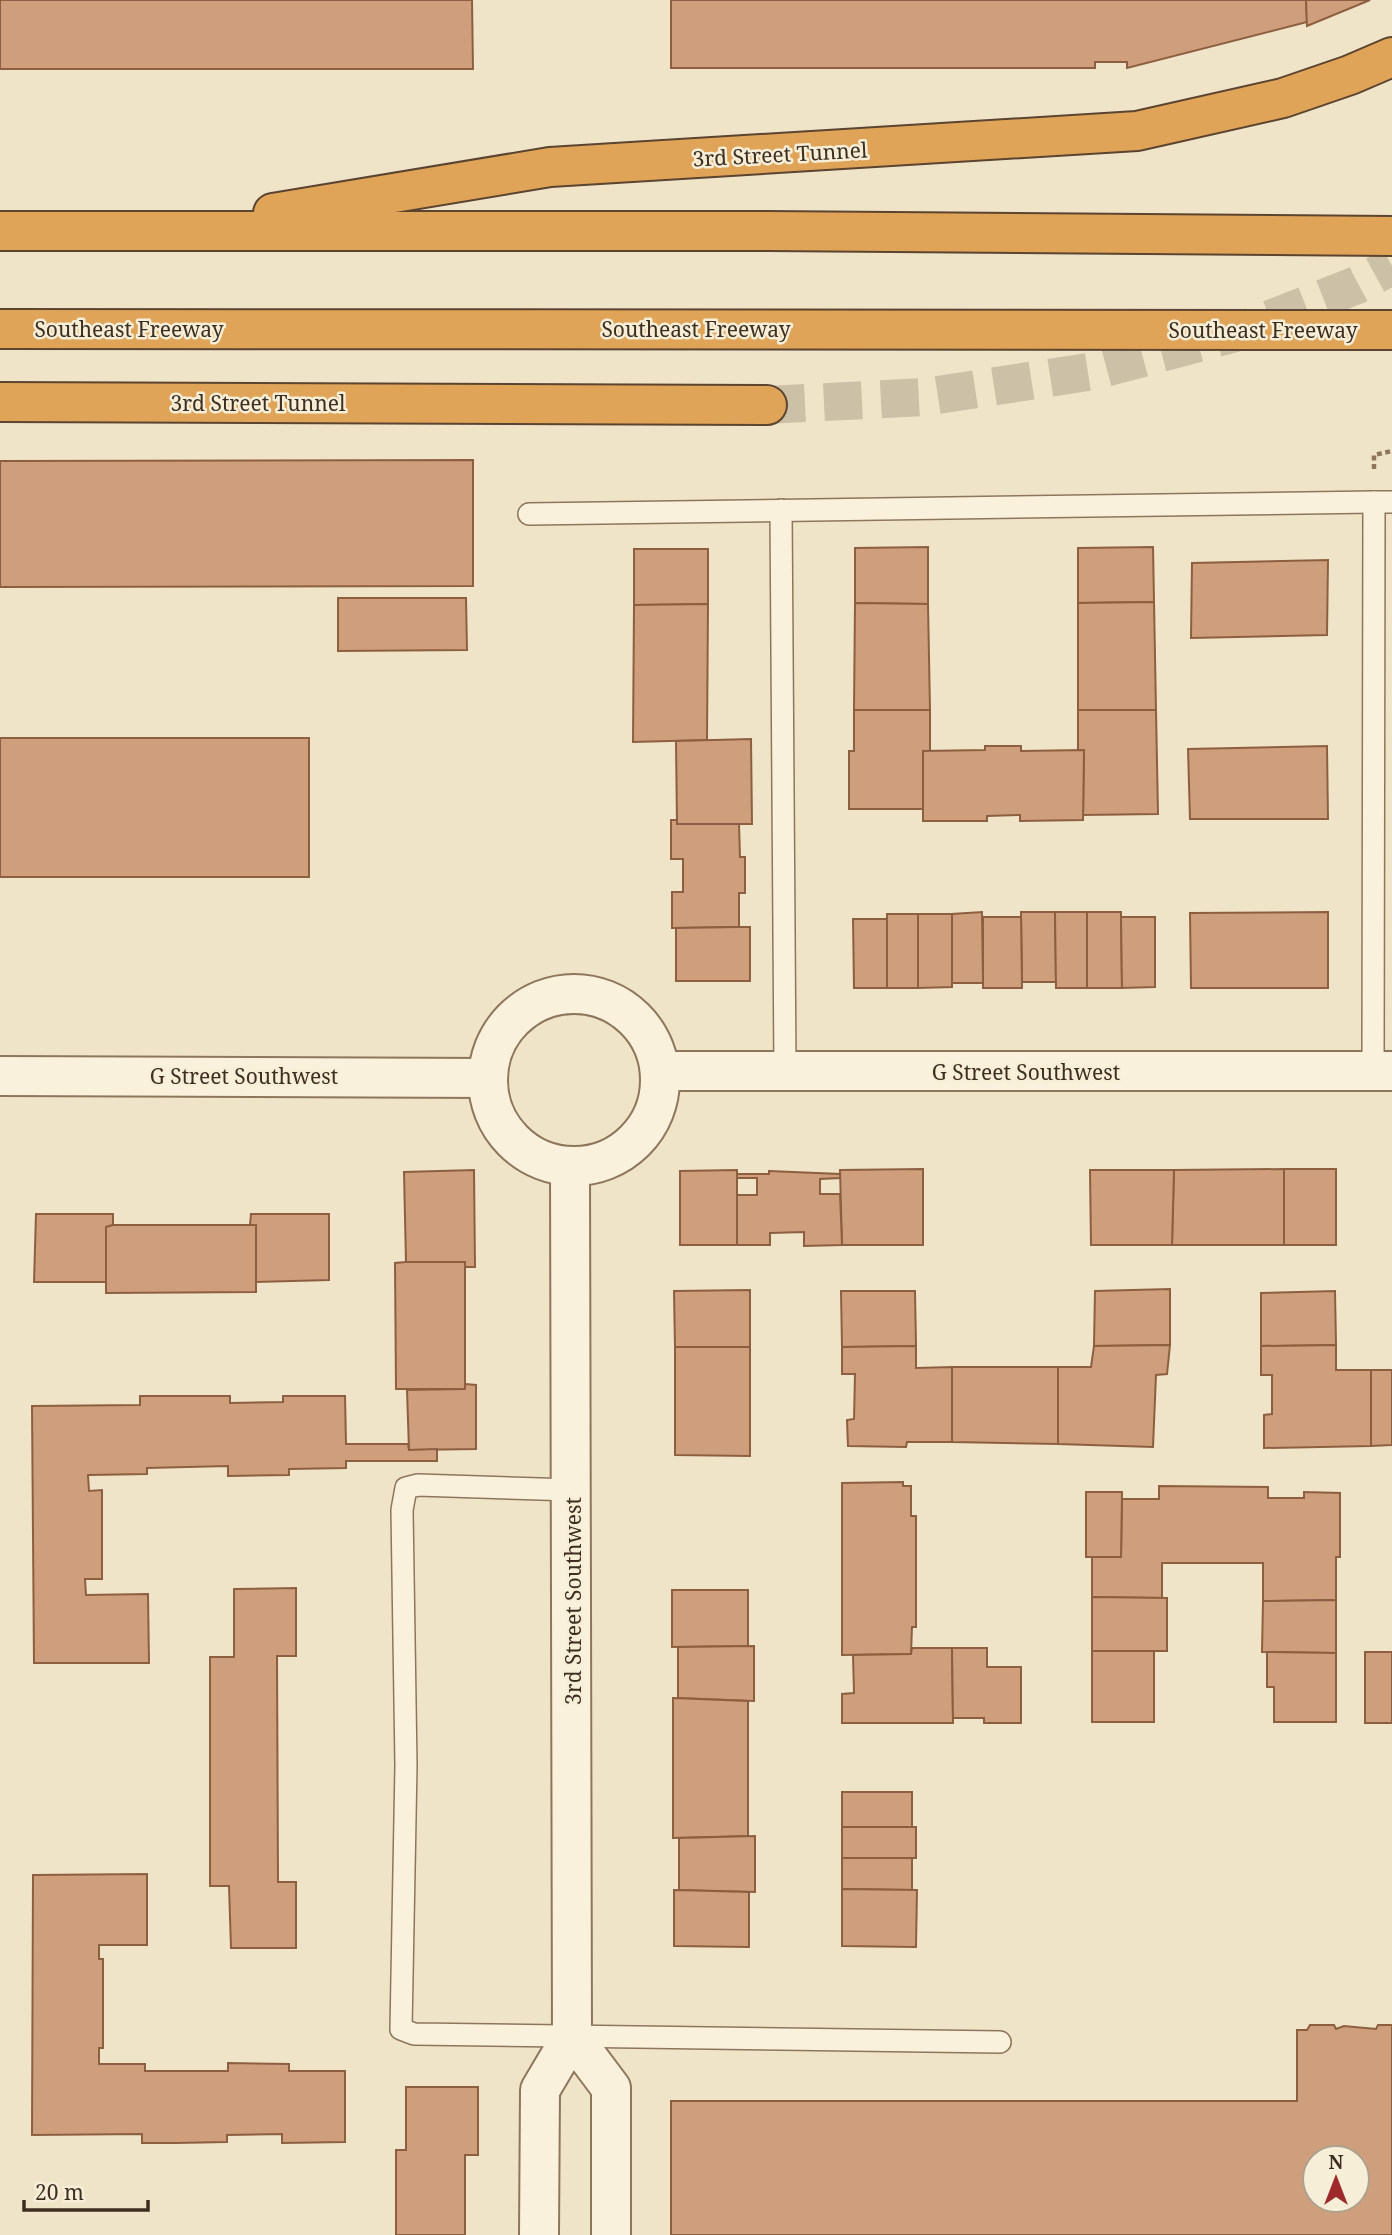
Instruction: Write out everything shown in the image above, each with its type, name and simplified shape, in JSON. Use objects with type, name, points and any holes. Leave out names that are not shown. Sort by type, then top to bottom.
[{"type":"highway","name":"3rd Street Tunnel","points":[[160,231],[550,167],[1064,138],[1138,131],[1283,98],[1392,57]]},
{"type":"highway","points":[[0,231],[767,231],[1392,236]]},
{"type":"highway","name":"Southeast Freeway","points":[[0,329],[1392,330]]},
{"type":"highway","name":"3rd Street Tunnel","points":[[0,402],[767,405]]},
{"type":"street","points":[[572,993],[599,997],[624,1009],[643,1028],[656,1052],[661,1071],[656,1107],[644,1132],[624,1151],[606,1159],[570,1167],[544,1162],[522,1150],[503,1131],[491,1108],[488,1078],[490,1056],[502,1031],[521,1011],[545,998],[572,993]]},
{"type":"street","name":"G Street Southwest","points":[[661,1071],[1382,1071]]},
{"type":"street","name":"G Street Southwest","points":[[0,1076],[488,1078]]},
{"type":"street","name":"3rd Street Southwest","points":[[570,1167],[572,2036]]},
{"type":"street","points":[[539,2235],[540,2090],[572,2036],[611,2088],[611,2235]]},
{"type":"lane","points":[[529,514],[1383,502],[1382,1071]]},
{"type":"lane","points":[[781,510],[785,1071]]},
{"type":"lane","points":[[572,1490],[418,1485],[406,1489],[402,1510],[406,1765],[401,2029],[414,2034],[1000,2042]]},
{"type":"building","points":[[0,0],[472,0],[473,69],[0,69]]},
{"type":"building","points":[[671,0],[1306,0],[1307,22],[1127,68],[1127,62],[1095,62],[1095,68],[671,68]]},
{"type":"building","points":[[1306,0],[1370,0],[1307,26]]},
{"type":"building","points":[[473,460],[473,586],[0,587],[0,461]]},
{"type":"building","points":[[928,547],[928,604],[855,603],[855,548]]},
{"type":"building","points":[[1153,547],[1154,602],[1078,603],[1078,548]]},
{"type":"building","points":[[634,549],[708,549],[708,604],[634,605]]},
{"type":"building","points":[[1328,560],[1327,635],[1191,638],[1192,563]]},
{"type":"building","points":[[338,598],[466,598],[467,650],[338,651]]},
{"type":"building","points":[[1154,602],[1156,710],[1078,710],[1078,603]]},
{"type":"building","points":[[855,603],[928,604],[930,710],[854,710]]},
{"type":"building","points":[[708,604],[707,740],[633,742],[634,605]]},
{"type":"building","points":[[854,710],[930,710],[930,751],[923,751],[923,809],[849,809],[849,751],[854,751]]},
{"type":"building","points":[[1078,710],[1156,710],[1158,814],[1083,815],[1084,750],[1078,750]]},
{"type":"building","points":[[0,738],[309,738],[309,877],[0,877]]},
{"type":"building","points":[[751,739],[752,824],[677,824],[676,741]]},
{"type":"building","points":[[985,746],[1021,746],[1021,751],[1084,750],[1083,820],[1020,821],[1020,815],[987,816],[987,821],[923,821],[923,751],[985,750]]},
{"type":"building","points":[[1327,746],[1328,819],[1190,819],[1188,749]]},
{"type":"building","points":[[671,820],[677,820],[677,824],[739,824],[740,857],[745,857],[745,893],[739,893],[739,927],[672,928],[672,892],[683,892],[683,859],[671,859]]},
{"type":"building","points":[[982,912],[983,983],[952,983],[952,914]]},
{"type":"building","points":[[1021,912],[1055,912],[1056,982],[1022,982]]},
{"type":"building","points":[[1055,912],[1087,912],[1087,988],[1056,988]]},
{"type":"building","points":[[1087,912],[1121,912],[1122,988],[1087,988]]},
{"type":"building","points":[[1328,912],[1328,988],[1191,988],[1190,913]]},
{"type":"building","points":[[887,914],[918,914],[918,988],[887,988]]},
{"type":"building","points":[[918,914],[952,914],[952,987],[918,988]]},
{"type":"building","points":[[983,917],[1021,917],[1022,988],[983,988]]},
{"type":"building","points":[[1121,917],[1155,917],[1155,987],[1122,988]]},
{"type":"building","points":[[853,919],[887,919],[887,988],[854,988]]},
{"type":"building","points":[[750,927],[750,981],[676,981],[676,928]]},
{"type":"building","points":[[923,1169],[923,1245],[842,1245],[840,1170]]},
{"type":"building","points":[[1284,1169],[1336,1169],[1336,1245],[1284,1245]]},
{"type":"building","points":[[1284,1169],[1284,1245],[1172,1245],[1174,1170]]},
{"type":"building","points":[[474,1170],[475,1267],[465,1267],[465,1262],[406,1262],[404,1172]]},
{"type":"building","points":[[737,1170],[737,1245],[680,1245],[680,1171]]},
{"type":"building","points":[[1090,1170],[1174,1170],[1172,1245],[1091,1245]]},
{"type":"building","points":[[769,1171],[840,1174],[840,1178],[820,1179],[820,1194],[840,1194],[842,1245],[804,1246],[804,1232],[770,1233],[770,1245],[737,1245],[737,1195],[757,1195],[757,1178],[737,1178],[737,1174],[769,1174]]},
{"type":"building","points":[[36,1214],[113,1214],[113,1225],[106,1227],[106,1282],[34,1282]]},
{"type":"building","points":[[251,1214],[329,1214],[329,1280],[256,1282],[256,1225],[250,1225]]},
{"type":"building","points":[[256,1225],[256,1292],[106,1293],[106,1227]]},
{"type":"building","points":[[465,1262],[465,1389],[396,1389],[395,1263]]},
{"type":"building","points":[[1170,1289],[1170,1345],[1094,1346],[1095,1291]]},
{"type":"building","points":[[750,1290],[750,1347],[675,1347],[674,1291]]},
{"type":"building","points":[[841,1291],[915,1291],[916,1346],[842,1347]]},
{"type":"building","points":[[1335,1291],[1336,1345],[1261,1346],[1261,1293]]},
{"type":"building","points":[[1170,1345],[1167,1374],[1156,1375],[1153,1447],[1058,1444],[1058,1367],[1091,1367],[1094,1346]]},
{"type":"building","points":[[1336,1345],[1336,1370],[1371,1370],[1371,1446],[1264,1448],[1264,1415],[1272,1414],[1272,1375],[1261,1375],[1261,1346]]},
{"type":"building","points":[[916,1346],[916,1368],[952,1367],[952,1442],[907,1442],[906,1447],[848,1446],[847,1420],[854,1419],[855,1374],[842,1374],[842,1347]]},
{"type":"building","points":[[675,1347],[750,1347],[750,1456],[675,1455]]},
{"type":"building","points":[[952,1367],[1058,1367],[1058,1444],[952,1442]]},
{"type":"building","points":[[1371,1370],[1392,1370],[1392,1445],[1371,1446]]},
{"type":"building","points":[[465,1384],[476,1385],[476,1449],[409,1450],[407,1390],[465,1389]]},
{"type":"building","points":[[140,1396],[230,1396],[230,1403],[283,1402],[283,1396],[345,1396],[346,1444],[408,1444],[409,1450],[437,1449],[437,1461],[346,1461],[346,1468],[289,1469],[289,1475],[228,1476],[228,1466],[147,1468],[147,1474],[88,1475],[89,1491],[102,1490],[102,1579],[85,1579],[86,1595],[148,1594],[149,1663],[34,1663],[32,1406],[140,1405]]},
{"type":"building","points":[[903,1482],[903,1486],[911,1486],[911,1516],[916,1516],[916,1627],[912,1627],[911,1654],[842,1655],[842,1483]]},
{"type":"building","points":[[1159,1486],[1268,1487],[1268,1498],[1304,1498],[1304,1492],[1340,1493],[1340,1557],[1336,1557],[1336,1600],[1263,1601],[1263,1563],[1162,1563],[1162,1598],[1092,1597],[1092,1557],[1121,1557],[1122,1499],[1159,1499]]},
{"type":"building","points":[[1086,1492],[1122,1492],[1121,1557],[1086,1557]]},
{"type":"building","points":[[296,1588],[296,1656],[277,1656],[278,1882],[296,1882],[296,1948],[231,1948],[229,1886],[210,1886],[210,1657],[234,1657],[234,1589]]},
{"type":"building","points":[[672,1590],[748,1590],[748,1646],[672,1647]]},
{"type":"building","points":[[1092,1597],[1167,1598],[1167,1651],[1092,1651]]},
{"type":"building","points":[[1336,1600],[1336,1653],[1262,1652],[1263,1601]]},
{"type":"building","points":[[754,1646],[754,1701],[678,1698],[678,1647]]},
{"type":"building","points":[[912,1648],[952,1648],[953,1723],[842,1723],[842,1694],[854,1693],[853,1655],[911,1654]]},
{"type":"building","points":[[952,1648],[987,1648],[987,1667],[1021,1667],[1021,1723],[984,1723],[984,1718],[953,1718]]},
{"type":"building","points":[[1092,1651],[1154,1651],[1154,1722],[1092,1722]]},
{"type":"building","points":[[1267,1652],[1336,1653],[1336,1722],[1274,1722],[1274,1687],[1267,1687]]},
{"type":"building","points":[[1365,1652],[1392,1652],[1392,1723],[1365,1723]]},
{"type":"building","points":[[673,1698],[748,1701],[748,1836],[673,1838]]},
{"type":"building","points":[[842,1792],[912,1792],[912,1827],[842,1827]]},
{"type":"building","points":[[842,1827],[916,1827],[916,1858],[842,1858]]},
{"type":"building","points":[[755,1836],[755,1892],[679,1890],[679,1838]]},
{"type":"building","points":[[842,1858],[912,1858],[912,1890],[842,1889]]},
{"type":"building","points":[[147,1874],[147,1945],[99,1945],[99,1959],[103,1959],[103,2048],[99,2048],[99,2064],[145,2064],[145,2071],[228,2071],[228,2063],[289,2064],[289,2071],[345,2071],[345,2142],[282,2143],[282,2134],[227,2135],[227,2142],[176,2143],[142,2143],[142,2134],[32,2135],[33,1875]]},
{"type":"building","points":[[842,1889],[917,1890],[916,1947],[842,1946]]},
{"type":"building","points":[[674,1890],[749,1892],[749,1947],[674,1946]]},
{"type":"building","points":[[1310,2025],[1334,2025],[1336,2029],[1344,2026],[1376,2029],[1378,2025],[1392,2025],[1392,2235],[671,2235],[671,2101],[1297,2101],[1297,2030],[1307,2030]]},
{"type":"building","points":[[406,2087],[478,2087],[478,2155],[465,2155],[465,2235],[396,2235],[396,2150],[406,2150]]},
{"type":"tunnel","points":[[767,405],[925,397],[1094,371],[1232,334],[1357,285],[1392,266]]}]
